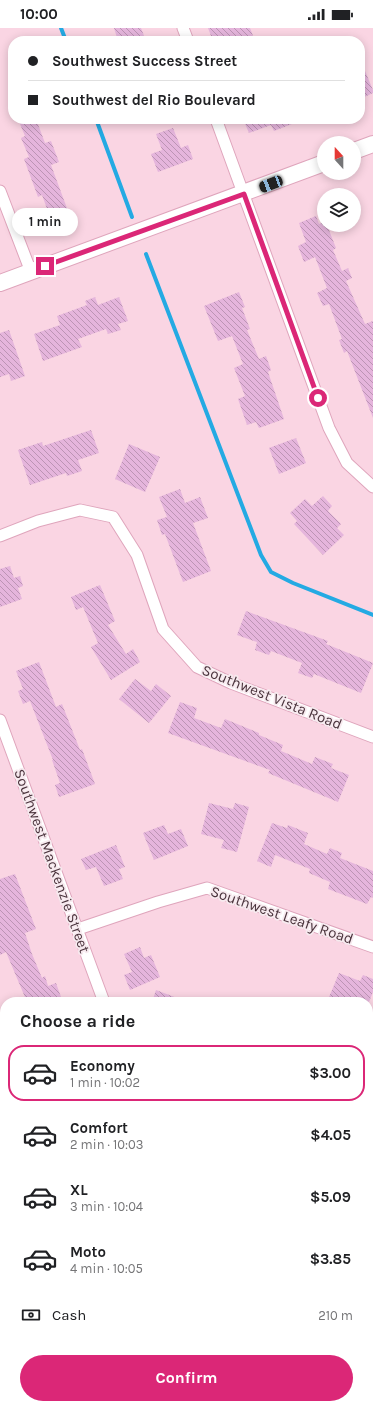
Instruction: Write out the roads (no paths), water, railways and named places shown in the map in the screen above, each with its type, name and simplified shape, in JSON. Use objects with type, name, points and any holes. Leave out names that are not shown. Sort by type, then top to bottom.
[{"type":"street","points":[[218,124],[329,428],[347,463],[373,487]]},
{"type":"street","points":[[361,149],[373,144]]},
{"type":"street","points":[[0,283],[317,166]]},
{"type":"street","points":[[0,191],[31,272]]},
{"type":"street","name":"Southwest Vista Road","points":[[0,536],[38,521],[80,510],[113,517],[137,555],[163,629],[197,667],[230,683],[373,737]]},
{"type":"street","name":"Southwest Mackenzie Street","points":[[0,720],[102,997]]},
{"type":"street","name":"Southwest Leafy Road","points":[[78,929],[158,902],[207,888],[373,947]]},
{"type":"waterway","points":[[61,28],[64,36]]},
{"type":"waterway","points":[[98,124],[132,217]]},
{"type":"waterway","points":[[146,254],[261,555],[271,572],[293,583],[373,615]]}]
